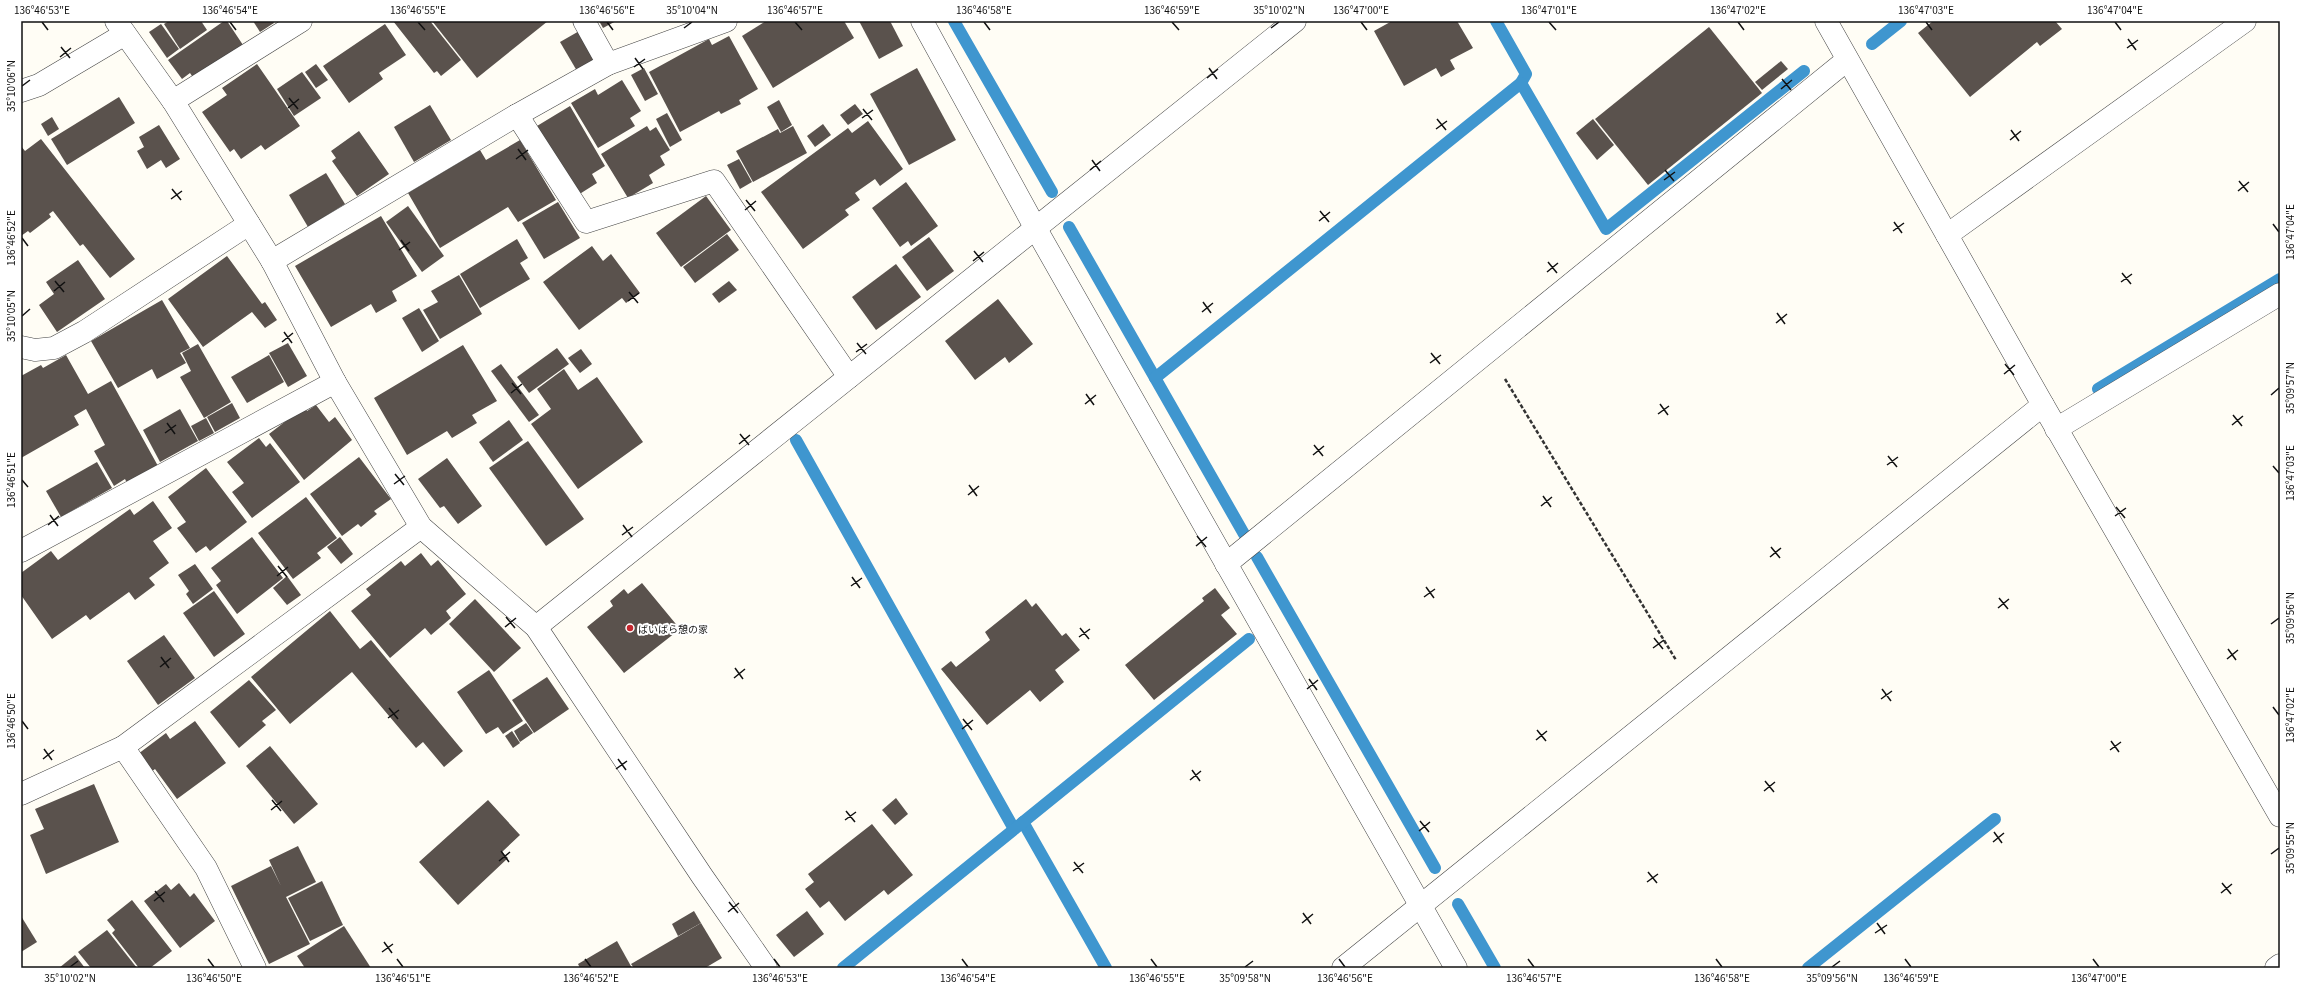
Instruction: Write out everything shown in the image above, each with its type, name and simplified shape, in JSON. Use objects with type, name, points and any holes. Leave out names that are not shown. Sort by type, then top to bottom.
[{"type":"street","points":[[173,101],[301,21]]},
{"type":"street","points":[[584,21],[608,64]]},
{"type":"street","points":[[272,261],[517,114],[608,64],[726,21]]},
{"type":"street","points":[[922,21],[1036,228],[1456,968]]},
{"type":"street","points":[[536,626],[1295,21]]},
{"type":"street","points":[[1826,21],[2042,405],[2280,816]]},
{"type":"street","points":[[1947,235],[2246,21]]},
{"type":"street","points":[[21,91],[39,85],[120,27],[173,101],[272,261],[335,382],[421,528],[536,626],[702,876],[766,968]]},
{"type":"street","points":[[1226,564],[1847,60]]},
{"type":"street","points":[[517,114],[586,222],[714,181],[849,377]]},
{"type":"street","points":[[21,347],[35,350],[54,348],[78,335],[249,224]]},
{"type":"street","points":[[2056,429],[2280,294]]},
{"type":"street","points":[[21,552],[335,382]]},
{"type":"street","points":[[1343,968],[2042,405]]},
{"type":"street","points":[[21,794],[122,747],[421,528]]},
{"type":"street","points":[[122,747],[206,868],[255,968]]},
{"type":"street","points":[[2276,968],[2280,965]]},
{"type":"path","points":[[1488,351],[1693,687]]},
{"type":"building","points":[[169,21],[201,21],[207,30],[180,49],[164,24]]},
{"type":"building","points":[[224,21],[227,21],[243,45],[194,79],[190,73],[182,79],[168,60]]},
{"type":"building","points":[[253,21],[273,21],[274,23],[260,32]]},
{"type":"building","points":[[393,21],[430,21],[461,60],[441,76],[437,71],[434,73]]},
{"type":"building","points":[[432,21],[548,21],[477,78]]},
{"type":"building","points":[[599,21],[616,21],[603,28]]},
{"type":"building","points":[[766,21],[844,21],[854,38],[773,88],[742,36]]},
{"type":"building","points":[[859,21],[890,21],[903,46],[879,59]]},
{"type":"building","points":[[1392,21],[1457,21],[1473,48],[1450,60],[1455,69],[1441,77],[1436,68],[1404,86],[1374,31]]},
{"type":"building","points":[[1933,21],[2055,21],[2062,29],[2040,46],[2037,42],[1970,97],[1918,33]]},
{"type":"building","points":[[161,24],[179,49],[167,58],[149,32]]},
{"type":"building","points":[[385,24],[406,55],[379,73],[383,79],[349,103],[323,66]]},
{"type":"building","points":[[1709,27],[1762,93],[1648,185],[1595,119]]},
{"type":"building","points":[[581,30],[597,58],[577,71],[560,42]]},
{"type":"building","points":[[729,36],[758,89],[739,100],[741,104],[721,114],[719,111],[680,132],[649,72],[709,39],[712,45]]},
{"type":"building","points":[[1781,61],[1788,69],[1762,90],[1755,82]]},
{"type":"building","points":[[257,64],[300,126],[265,150],[261,145],[241,159],[234,149],[230,152],[202,112],[227,95],[222,88]]},
{"type":"building","points":[[316,64],[328,80],[316,88],[305,72]]},
{"type":"building","points":[[644,68],[658,94],[645,101],[631,75]]},
{"type":"building","points":[[917,68],[956,140],[909,165],[870,94]]},
{"type":"building","points":[[302,72],[321,98],[294,116],[277,89]]},
{"type":"building","points":[[622,80],[641,111],[630,118],[635,126],[598,148],[571,103],[595,89],[598,95]]},
{"type":"building","points":[[119,97],[135,123],[67,165],[51,139]]},
{"type":"building","points":[[779,100],[792,125],[781,132],[767,107]]},
{"type":"building","points":[[855,104],[863,114],[848,125],[840,115]]},
{"type":"building","points":[[430,105],[451,140],[414,162],[394,127]]},
{"type":"building","points":[[570,106],[605,166],[592,174],[597,183],[578,195],[537,126]]},
{"type":"building","points":[[667,113],[682,140],[670,147],[656,119]]},
{"type":"building","points":[[52,117],[59,129],[48,136],[41,124]]},
{"type":"building","points":[[1593,119],[1614,145],[1597,160],[1576,133]]},
{"type":"building","points":[[868,121],[903,169],[880,186],[875,179],[855,193],[860,200],[845,210],[849,215],[803,249],[761,192],[848,128],[852,133]]},
{"type":"building","points":[[823,124],[831,135],[815,147],[807,136]]},
{"type":"building","points":[[159,125],[180,159],[166,168],[161,160],[147,169],[137,151],[144,147],[139,137]]},
{"type":"building","points":[[647,126],[650,131],[656,127],[670,150],[660,156],[665,165],[649,175],[653,183],[628,198],[601,154]]},
{"type":"building","points":[[793,126],[807,153],[753,182],[736,151],[778,129],[780,133]]},
{"type":"building","points":[[359,131],[389,174],[357,196],[332,161],[336,158],[331,151]]},
{"type":"building","points":[[41,139],[135,259],[110,278],[83,244],[80,246],[53,211],[49,214],[51,217],[30,233],[28,231],[21,236],[21,146],[25,151]]},
{"type":"building","points":[[520,140],[556,200],[518,222],[508,207],[440,248],[408,193],[480,150],[486,160]]},
{"type":"building","points":[[739,159],[752,182],[740,189],[727,165]]},
{"type":"building","points":[[326,173],[345,204],[308,227],[289,195]]},
{"type":"building","points":[[906,182],[938,226],[911,246],[908,241],[900,247],[872,208]]},
{"type":"building","points":[[706,196],[731,230],[681,267],[656,233]]},
{"type":"building","points":[[558,202],[580,238],[544,259],[522,223]]},
{"type":"building","points":[[408,206],[444,256],[422,272],[386,222]]},
{"type":"building","points":[[381,216],[417,276],[392,291],[397,301],[376,313],[371,304],[331,327],[295,266]]},
{"type":"building","points":[[727,234],[739,250],[695,283],[683,267]]},
{"type":"building","points":[[929,237],[954,271],[927,291],[902,257]]},
{"type":"building","points":[[517,239],[528,258],[520,263],[530,279],[480,308],[460,274]]},
{"type":"building","points":[[592,246],[603,261],[611,254],[640,293],[626,303],[622,298],[579,330],[543,282]]},
{"type":"building","points":[[227,256],[262,304],[265,302],[277,320],[265,328],[252,312],[203,347],[168,299]]},
{"type":"building","points":[[78,260],[105,299],[57,332],[39,305],[54,294],[46,282]]},
{"type":"building","points":[[896,264],[921,297],[876,330],[852,297]]},
{"type":"building","points":[[459,275],[482,314],[440,339],[423,310],[438,302],[431,291]]},
{"type":"building","points":[[729,281],[737,290],[719,303],[712,294]]},
{"type":"building","points":[[998,299],[1033,344],[1009,363],[1005,357],[975,380],[945,341]]},
{"type":"building","points":[[162,300],[190,348],[180,353],[186,363],[157,379],[152,369],[118,388],[91,341]]},
{"type":"building","points":[[419,308],[439,341],[422,352],[402,318]]},
{"type":"building","points":[[288,343],[307,376],[288,387],[269,353]]},
{"type":"building","points":[[198,344],[231,402],[204,418],[180,377],[191,371],[182,353]]},
{"type":"building","points":[[463,345],[497,401],[472,415],[477,423],[452,438],[447,431],[407,455],[374,398]]},
{"type":"building","points":[[557,348],[569,364],[529,393],[517,377]]},
{"type":"building","points":[[581,349],[592,364],[580,373],[568,358]]},
{"type":"building","points":[[66,355],[88,394],[111,381],[158,466],[127,483],[125,479],[114,486],[94,451],[105,445],[86,409],[74,416],[79,425],[21,458],[21,376],[41,365],[43,368]]},
{"type":"building","points":[[269,355],[284,382],[247,403],[231,377]]},
{"type":"building","points":[[501,364],[539,415],[529,422],[491,371]]},
{"type":"building","points":[[564,369],[578,390],[597,377],[643,442],[578,489],[531,424],[551,409],[537,389]]},
{"type":"building","points":[[232,403],[240,418],[215,432],[207,417]]},
{"type":"building","points":[[316,405],[329,422],[335,417],[352,440],[304,480],[269,434],[304,407],[307,411]]},
{"type":"building","points":[[180,409],[198,441],[160,462],[143,430]]},
{"type":"building","points":[[206,418],[214,433],[199,441],[191,426]]},
{"type":"building","points":[[509,420],[523,440],[493,462],[479,442]]},
{"type":"building","points":[[259,438],[266,447],[270,443],[300,482],[252,518],[232,492],[244,483],[227,462]]},
{"type":"building","points":[[528,441],[584,519],[546,546],[489,468]]},
{"type":"building","points":[[359,457],[391,499],[374,511],[377,514],[361,527],[358,524],[342,536],[310,494]]},
{"type":"building","points":[[447,458],[482,506],[458,524],[444,506],[440,508],[418,479]]},
{"type":"building","points":[[97,462],[112,488],[61,517],[46,491]]},
{"type":"building","points":[[206,468],[247,522],[210,551],[206,546],[196,553],[177,528],[186,522],[168,497]]},
{"type":"building","points":[[306,497],[337,538],[317,553],[321,558],[293,579],[258,533]]},
{"type":"building","points":[[153,501],[172,528],[153,541],[169,563],[149,578],[155,585],[135,600],[129,592],[90,620],[86,615],[52,639],[21,595],[21,573],[51,551],[58,560],[130,509],[134,515]]},
{"type":"building","points":[[252,537],[283,578],[237,614],[216,585],[221,581],[211,568]]},
{"type":"building","points":[[340,537],[353,554],[341,564],[327,547]]},
{"type":"building","points":[[421,553],[431,566],[438,560],[466,594],[446,611],[451,618],[431,635],[425,628],[390,658],[351,611],[371,595],[366,589],[401,561],[405,566]]},
{"type":"building","points":[[195,564],[213,589],[193,604],[186,594],[189,591],[178,575]]},
{"type":"building","points":[[287,576],[301,595],[287,605],[273,588]]},
{"type":"building","points":[[642,583],[680,629],[624,673],[587,627],[613,606],[610,601],[624,589],[628,594]]},
{"type":"building","points":[[1215,588],[1230,608],[1221,615],[1237,634],[1154,700],[1125,665],[1204,601],[1202,598]]},
{"type":"building","points":[[214,591],[245,634],[214,657],[183,613]]},
{"type":"building","points":[[475,599],[521,648],[494,672],[449,624]]},
{"type":"building","points":[[1026,599],[1032,607],[1036,603],[1062,636],[1066,633],[1080,650],[1055,670],[1064,682],[1040,702],[1030,690],[987,725],[941,669],[951,661],[956,667],[990,640],[985,632]]},
{"type":"building","points":[[330,611],[360,649],[371,640],[463,751],[444,767],[423,742],[416,748],[352,672],[290,724],[251,677]]},
{"type":"building","points":[[164,635],[195,678],[158,705],[127,661]]},
{"type":"building","points":[[489,670],[523,721],[503,734],[498,727],[486,734],[457,692]]},
{"type":"building","points":[[547,677],[569,709],[534,733],[512,700]]},
{"type":"building","points":[[249,680],[276,710],[262,721],[266,725],[239,748],[210,712]]},
{"type":"building","points":[[195,721],[226,763],[177,799],[155,769],[151,772],[138,754],[166,733],[170,739]]},
{"type":"building","points":[[526,723],[533,733],[520,742],[514,731]]},
{"type":"building","points":[[512,731],[520,743],[513,748],[505,736]]},
{"type":"building","points":[[270,746],[318,804],[294,824],[246,766]]},
{"type":"building","points":[[94,784],[119,842],[46,874],[30,835],[44,829],[35,809]]},
{"type":"building","points":[[896,798],[908,814],[895,825],[882,810]]},
{"type":"building","points":[[488,800],[520,835],[502,852],[508,858],[458,905],[419,862]]},
{"type":"building","points":[[872,824],[913,875],[888,895],[884,890],[845,921],[829,901],[820,908],[805,889],[814,882],[808,874]]},
{"type":"building","points":[[298,846],[316,882],[286,897],[310,944],[269,964],[231,886],[271,866],[281,886],[269,860]]},
{"type":"building","points":[[322,881],[343,925],[310,941],[288,898]]},
{"type":"building","points":[[179,883],[190,897],[194,893],[215,921],[180,948],[144,901],[166,884],[171,890]]},
{"type":"building","points":[[132,900],[172,951],[150,968],[139,968],[112,933],[115,930],[107,920]]},
{"type":"building","points":[[694,911],[701,923],[678,936],[672,924]]},
{"type":"building","points":[[807,911],[824,934],[794,957],[776,935]]},
{"type":"building","points":[[21,916],[37,942],[21,952]]},
{"type":"building","points":[[701,923],[722,958],[705,968],[634,968],[631,964]]},
{"type":"building","points":[[344,926],[371,968],[305,968],[297,956]]},
{"type":"building","points":[[107,930],[137,968],[91,968],[78,952]]},
{"type":"building","points":[[617,941],[632,968],[580,968],[578,964]]},
{"type":"building","points":[[75,955],[85,968],[59,968]]},
{"type":"waterway","points":[[954,21],[1052,192]]},
{"type":"waterway","points":[[1496,21],[1526,74],[1521,83]]},
{"type":"waterway","points":[[1872,44],[1901,21]]},
{"type":"waterway","points":[[1155,378],[1521,83],[1606,229],[1804,71]]},
{"type":"waterway","points":[[1069,227],[1244,534]]},
{"type":"waterway","points":[[2098,389],[2280,279]]},
{"type":"waterway","points":[[796,440],[1014,829]]},
{"type":"waterway","points":[[1257,557],[1435,868]]},
{"type":"waterway","points":[[843,968],[1249,639]]},
{"type":"waterway","points":[[1808,968],[1995,819]]},
{"type":"waterway","points":[[1023,822],[1106,968]]},
{"type":"waterway","points":[[1458,904],[1495,968]]},
{"type":"place","name":"ばいばら憩の家","points":[[630,628]]}]
